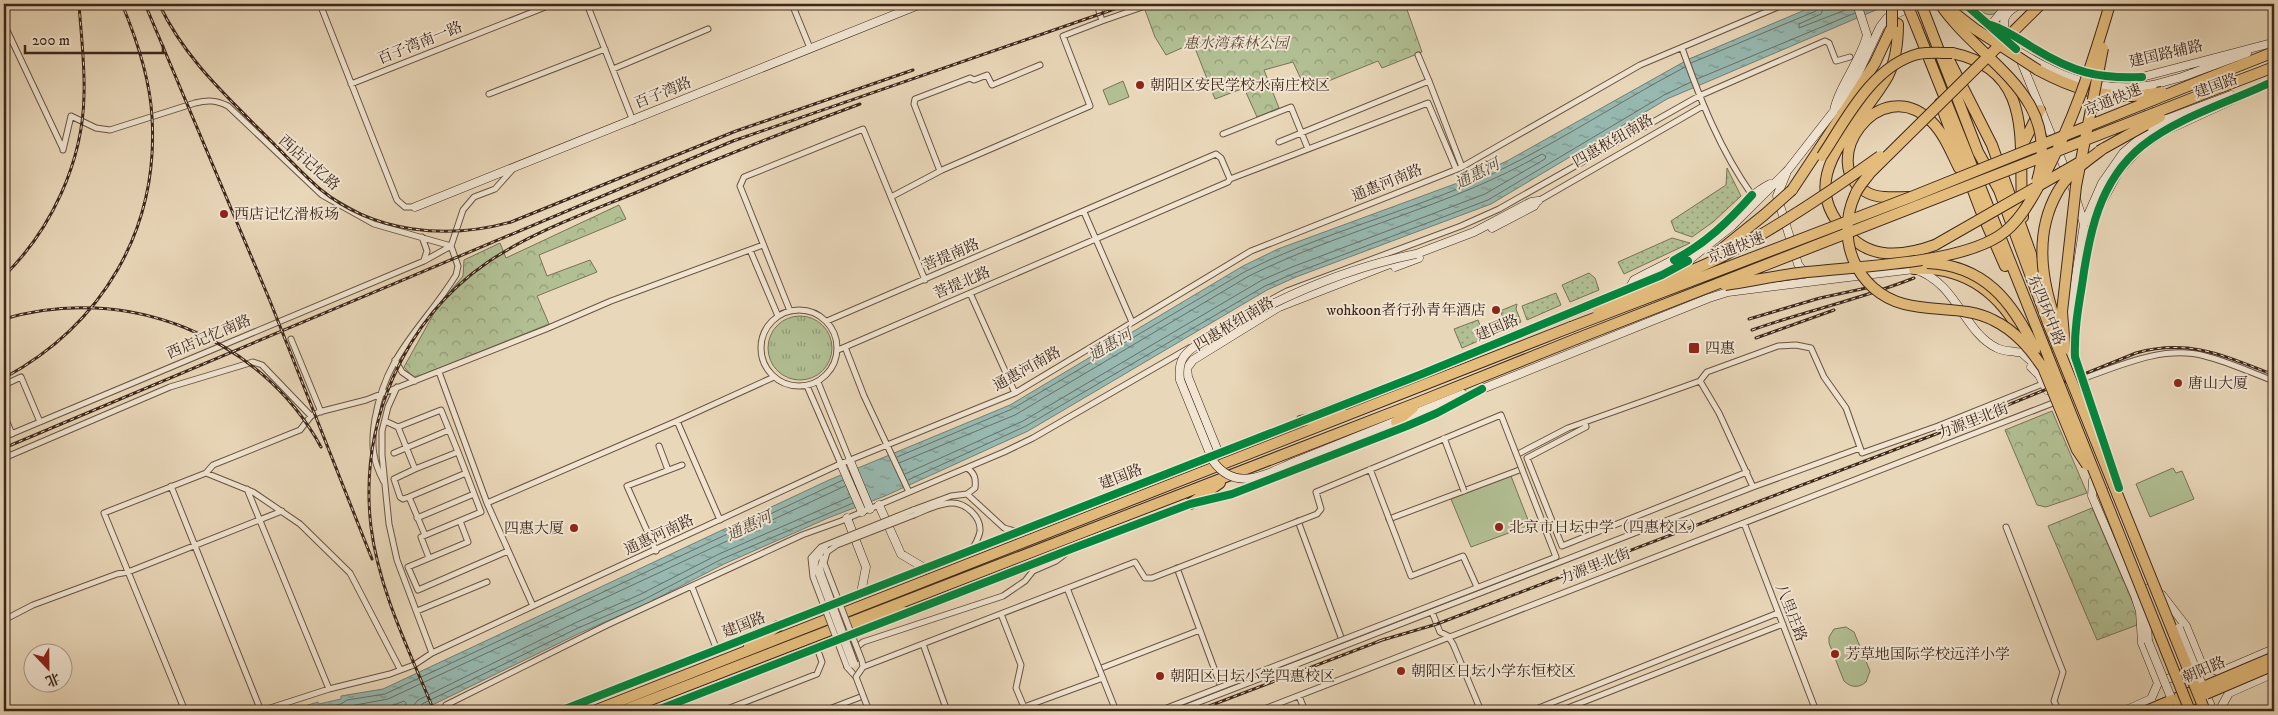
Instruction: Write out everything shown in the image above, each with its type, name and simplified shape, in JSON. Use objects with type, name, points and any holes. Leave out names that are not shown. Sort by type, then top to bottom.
[{"type":"highway","points":[[1892,4],[1896,52],[1889,74],[1858,123],[1836,150],[1828,167],[1826,182],[1826,201],[1839,225],[1856,242],[1882,254],[1901,254],[1935,245],[2198,96]]},
{"type":"highway","name":"东四环中路","points":[[1907,4],[2097,483],[2190,711]]},
{"type":"highway","name":"东四环中路","points":[[1920,4],[1935,38],[1978,152],[1999,190],[2042,308],[2116,484],[2205,711]]},
{"type":"highway","points":[[1941,4],[1975,29],[2038,70],[2065,84],[2093,94],[2188,86]]},
{"type":"highway","points":[[1941,4],[1949,18],[2012,79],[2031,106],[2038,127],[2041,149],[2040,172],[2033,196]]},
{"type":"highway","points":[[2041,4],[1870,173],[1855,193],[1850,206],[1846,230],[1848,246],[1858,270],[1870,284],[1896,302],[1923,308],[1976,313],[2006,327],[2045,376]]},
{"type":"highway","points":[[1704,288],[1804,272],[1906,262],[1961,252],[1982,246],[2000,235],[2016,220],[2033,196],[2079,103],[2110,4]]},
{"type":"highway","points":[[2065,349],[2062,312],[2076,186],[2092,112],[2110,4]]},
{"type":"highway","points":[[1792,190],[1834,116],[1847,107],[1895,26]]},
{"type":"highway","points":[[1918,30],[1927,65],[1980,209]]},
{"type":"highway","points":[[1935,38],[1950,60],[1992,145],[2026,245],[2031,254],[2042,308]]},
{"type":"highway","name":"京通快速","points":[[594,711],[1370,408],[1571,327],[1911,197],[2247,63],[2272,46]]},
{"type":"highway","points":[[1688,272],[1735,240],[1792,190],[1822,156],[1869,88],[1883,72],[1900,61],[1918,54],[1952,53],[1972,58],[1987,66],[2007,87],[2014,99],[2022,145],[2022,204],[2026,245]]},
{"type":"highway","name":"京通快速","points":[[622,711],[1419,402],[1704,288],[2274,68]]},
{"type":"highway","points":[[1858,123],[1881,110],[1895,106],[1909,106],[1930,120],[1940,132],[1980,209],[2030,321],[2038,331]]},
{"type":"highway","points":[[2022,145],[2040,110]]},
{"type":"highway","points":[[1850,133],[1848,155],[1852,174],[1862,189],[1870,194],[1880,196],[1911,197]]},
{"type":"highway","points":[[1571,327],[1617,300],[1723,256],[1798,213],[1904,138]]},
{"type":"highway","points":[[2104,148],[2078,168],[2057,192],[2042,237],[2041,261],[2052,314],[2116,484]]},
{"type":"highway","points":[[1906,262],[1944,263],[1962,269],[1986,282],[2000,294],[2024,327],[2078,450],[2097,483]]},
{"type":"highway","points":[[1914,269],[1934,268],[1953,272],[1972,281],[1999,302],[2025,349]]},
{"type":"highway","points":[[1396,422],[1419,402]]},
{"type":"highway","points":[[1301,421],[1370,408]]},
{"type":"highway","points":[[1190,504],[1234,473]]},
{"type":"highway","points":[[781,650],[905,612]]},
{"type":"highway","points":[[731,657],[778,626]]},
{"type":"highway","name":"朝阳路","points":[[2146,711],[2173,707],[2274,657]]},
{"type":"highway","name":"朝阳路","points":[[2204,691],[2274,665]]},
{"type":"street","points":[[320,4],[397,200],[405,206],[415,207]]},
{"type":"street","name":"百子湾南一路","points":[[351,84],[553,4]]},
{"type":"street","points":[[587,4],[633,121]]},
{"type":"street","points":[[792,4],[810,48]]},
{"type":"street","name":"百子湾路","points":[[415,207],[921,4]]},
{"type":"street","points":[[1097,4],[1102,21]]},
{"type":"street","points":[[891,197],[940,172],[1090,106],[1063,36],[1152,4]]},
{"type":"street","name":"通惠河南路","points":[[261,711],[329,689],[390,674],[414,665],[432,653],[841,464],[1015,393],[1251,251],[1456,169],[1640,65],[1785,4]]},
{"type":"street","points":[[1834,116],[1835,104],[1865,43],[1867,35],[1857,4]]},
{"type":"street","points":[[1629,289],[1634,280],[1690,251],[1710,237],[1727,223],[1752,196],[1788,170],[1834,116],[1849,93],[1880,27],[1888,18],[1920,4]]},
{"type":"street","name":"建国路","points":[[1948,4],[2016,49],[2069,79],[2137,91],[2272,46]]},
{"type":"street","points":[[1966,4],[2016,49]]},
{"type":"street","points":[[1991,25],[2008,4]]},
{"type":"street","points":[[2020,4],[2010,10],[2004,18],[2004,28],[2016,49],[2072,186],[2085,231],[2074,334],[2075,357],[2116,484]]},
{"type":"street","name":"西店记忆路","points":[[4,24],[63,150],[71,116],[96,128],[110,130],[194,103],[209,100],[218,101],[228,106],[322,194],[374,224],[451,246]]},
{"type":"street","points":[[613,69],[708,29]]},
{"type":"street","points":[[449,711],[446,705],[599,629],[802,535],[870,509],[1033,438],[1154,369],[1256,307],[1288,291],[1461,226],[1499,209],[1699,96],[1825,41],[1829,43],[1836,60],[1850,56]]},
{"type":"street","name":"建国路辅路","points":[[2165,131],[2155,122],[2147,109],[2142,92],[2142,77],[2272,46]]},
{"type":"street","points":[[488,94],[605,48]]},
{"type":"street","points":[[1682,48],[1703,106],[1737,172],[1752,196]]},
{"type":"street","points":[[1418,55],[1462,166]]},
{"type":"street","points":[[940,172],[914,104],[915,99],[970,78],[974,80],[987,75],[992,85],[1040,65]]},
{"type":"street","points":[[2085,231],[2119,171],[2141,147],[2165,131],[2274,80]]},
{"type":"street","name":"建国路","points":[[2068,326],[2085,231],[2102,183],[2123,153],[2152,128],[2167,119],[2274,80]]},
{"type":"street","points":[[1279,142],[1429,81]]},
{"type":"street","name":"菩提北路","points":[[838,350],[1228,182],[1230,179],[1428,103],[1456,169]]},
{"type":"street","name":"四惠枢纽南路","points":[[1188,365],[1284,310],[1331,290],[1464,241],[1513,218],[1534,206],[1538,201],[1703,106]]},
{"type":"street","points":[[1223,134],[1290,108],[1308,149]]},
{"type":"street","points":[[790,311],[740,186],[744,176],[863,129],[925,280]]},
{"type":"street","name":"菩提南路","points":[[827,321],[1216,154],[1221,158],[1230,179]]},
{"type":"street","points":[[384,482],[372,456],[379,394],[395,360],[456,275],[458,266],[451,246],[463,210],[474,198],[494,189],[514,168]]},
{"type":"street","points":[[1788,170],[1777,196],[1798,264],[1805,274],[1821,279],[1834,280]]},
{"type":"street","name":"建国路","points":[[560,711],[1219,454],[1629,289],[1688,261],[1702,252],[1732,226],[1776,180]]},
{"type":"street","name":"四惠枢纽南路","points":[[1188,365],[1248,324],[1278,307],[1474,232],[1531,202],[1538,201]]},
{"type":"street","points":[[1084,212],[1132,322]]},
{"type":"street","points":[[2085,231],[2098,242]]},
{"type":"street","points":[[422,237],[427,251],[424,261]]},
{"type":"street","points":[[185,711],[104,513],[206,473],[213,465],[300,430],[311,416],[320,412],[348,406],[439,372],[611,301],[763,245]]},
{"type":"street","name":"西店记忆南路","points":[[4,437],[424,261],[451,246]]},
{"type":"street","points":[[750,250],[778,316]]},
{"type":"street","points":[[1416,254],[1367,266],[1294,293],[1254,312],[1187,352],[1179,370],[1180,380],[1214,461],[1221,471],[1242,480],[1252,479],[1728,292],[1914,269],[1928,273],[1939,282],[1980,335],[1997,349],[2035,351],[2050,345],[2058,339],[2068,326]]},
{"type":"street","points":[[970,293],[1015,393]]},
{"type":"street","points":[[1618,293],[1632,329]]},
{"type":"street","points":[[1609,297],[1623,333]]},
{"type":"street","points":[[1591,305],[1604,340]]},
{"type":"street","points":[[804,310],[816,314],[827,321],[835,334],[838,350],[831,370],[818,382],[807,386],[795,387],[784,384],[774,377],[766,369],[761,348],[766,329],[778,316],[790,311],[804,310]]},
{"type":"street","name":"东四环中路","points":[[2068,326],[2064,369],[2082,417],[2157,604],[2179,628],[2213,711]]},
{"type":"street","points":[[291,339],[320,412]]},
{"type":"street","points":[[1520,453],[1568,428],[1700,382],[1707,372],[1778,346],[1796,345],[1811,348],[1824,377],[1846,408],[1862,453],[1938,426],[2052,371],[2064,369]]},
{"type":"street","points":[[845,347],[887,446],[909,492]]},
{"type":"street","points":[[2082,378],[2140,358],[2181,353],[2204,356],[2274,381]]},
{"type":"street","points":[[395,360],[402,372],[414,381]]},
{"type":"street","points":[[4,458],[170,387],[253,362],[262,365],[311,416]]},
{"type":"street","points":[[1188,365],[1188,377],[1219,454]]},
{"type":"street","points":[[439,372],[487,503],[532,606]]},
{"type":"street","name":"东四环中路","points":[[2045,376],[2059,416],[2073,432]]},
{"type":"street","name":"东四环中路","points":[[2045,376],[2097,483],[2136,580],[2147,609],[2148,641],[2173,707]]},
{"type":"street","points":[[4,385],[20,377],[40,422]]},
{"type":"street","points":[[487,503],[774,377]]},
{"type":"street","points":[[818,382],[870,509]]},
{"type":"street","points":[[1700,382],[1719,413],[1753,487]]},
{"type":"street","points":[[807,386],[862,512]]},
{"type":"street","points":[[398,387],[388,407],[382,455],[389,524],[397,560],[432,653]]},
{"type":"street","points":[[655,711],[905,612],[1071,549],[1190,504],[1232,494],[1407,426],[1437,413],[1482,389]]},
{"type":"street","name":"力源里北街","points":[[1259,711],[1448,636],[2053,403]]},
{"type":"street","points":[[398,427],[441,410],[481,512],[422,537],[430,558]]},
{"type":"street","points":[[4,415],[12,434]]},
{"type":"street","points":[[862,664],[923,644],[1135,562],[1145,578],[1152,578],[1317,514],[1321,509],[1316,492],[1501,415],[1556,557],[1159,711]]},
{"type":"street","points":[[2069,423],[2082,417]]},
{"type":"street","points":[[385,421],[398,427],[415,469]]},
{"type":"street","points":[[677,421],[720,520]]},
{"type":"street","points":[[1585,422],[1586,427],[1527,458],[1562,546],[1747,472]]},
{"type":"street","points":[[394,453],[449,430]]},
{"type":"street","points":[[1444,438],[1464,491]]},
{"type":"street","points":[[659,446],[668,470]]},
{"type":"street","points":[[1176,711],[1753,487],[1860,448]]},
{"type":"street","points":[[458,452],[394,479],[400,497],[403,499],[409,497],[466,473]]},
{"type":"street","points":[[656,551],[627,486],[682,465]]},
{"type":"street","points":[[852,665],[851,652],[822,574],[821,562],[828,552],[837,545],[951,496],[967,494],[975,488],[976,479],[972,471],[967,468]]},
{"type":"street","points":[[1370,469],[1411,576],[1463,556],[1477,587]]},
{"type":"street","points":[[1389,519],[1522,469]]},
{"type":"street","points":[[206,473],[248,489],[282,511],[300,524],[350,574],[400,669]]},
{"type":"street","name":"东四环中路","points":[[2097,483],[2094,499],[2140,611],[2142,643],[2158,683]]},
{"type":"street","name":"东四环中路","points":[[2116,484],[2164,600],[2186,626],[2202,665]]},
{"type":"street","points":[[171,486],[261,711]]},
{"type":"street","points":[[248,489],[329,689]]},
{"type":"street","points":[[417,518],[474,494]]},
{"type":"street","points":[[967,494],[1004,528],[1018,533]]},
{"type":"street","points":[[409,497],[425,536]]},
{"type":"street","points":[[2094,499],[2106,509]]},
{"type":"street","points":[[869,711],[852,665],[810,568],[811,558],[821,546],[913,512],[954,502],[963,505],[978,519],[980,530],[970,552]]},
{"type":"street","points":[[879,505],[901,554],[926,569]]},
{"type":"street","points":[[4,620],[33,605],[195,547],[282,511]]},
{"type":"street","points":[[847,518],[866,568],[861,593]]},
{"type":"street","points":[[460,521],[468,542],[408,567],[418,590],[508,551]]},
{"type":"street","points":[[1298,521],[1342,640]]},
{"type":"street","name":"八里庄路","points":[[1744,523],[1816,711]]},
{"type":"street","points":[[2006,526],[2063,672],[2054,701],[2059,711]]},
{"type":"street","points":[[851,652],[863,642],[1003,596],[1025,581],[1033,571],[1056,561],[1071,549]]},
{"type":"street","points":[[828,552],[825,568],[862,664],[856,677]]},
{"type":"street","points":[[2126,558],[2125,572],[2136,580]]},
{"type":"street","points":[[1177,568],[1221,687]]},
{"type":"street","points":[[417,611],[488,582]]},
{"type":"street","points":[[692,587],[717,650]]},
{"type":"street","points":[[1067,588],[1116,711]]},
{"type":"street","points":[[1432,612],[1440,632],[1448,636],[1481,711]]},
{"type":"street","points":[[1531,711],[1778,613]]},
{"type":"street","points":[[1001,614],[1021,665],[1016,688],[1024,707],[1103,678]]},
{"type":"street","points":[[1560,711],[1782,624]]},
{"type":"street","points":[[1099,669],[1200,630]]},
{"type":"street","points":[[923,644],[947,711]]},
{"type":"street","points":[[722,711],[817,674],[822,662],[817,648]]},
{"type":"street","name":"朝阳路","points":[[2220,672],[2274,649]]},
{"type":"street","points":[[2124,711],[2151,699],[2158,683],[2202,665],[2220,672],[2229,693],[2220,711]]},
{"type":"street","name":"朝阳路","points":[[2229,693],[2274,673]]},
{"type":"street","points":[[824,711],[863,696]]},
{"type":"street","points":[[1299,696],[1305,711]]},
{"type":"street","points":[[2151,699],[2156,711]]},
{"type":"street","points":[[1036,703],[1039,711]]},
{"type":"green space","name":"惠水湾森林公园","points":[[1164,4],[1405,4],[1422,52],[1382,68],[1378,61],[1306,90],[1293,62],[1264,70],[1279,108],[1257,117],[1244,88],[1215,99],[1193,43],[1166,55],[1155,37],[1145,10]]},
{"type":"green space","points":[[1972,4],[2006,4],[1997,12],[1989,15]]},
{"type":"green space","points":[[1123,81],[1129,97],[1109,105],[1103,90]]},
{"type":"green space","points":[[1727,168],[1741,196],[1713,222],[1692,237],[1675,231],[1671,221],[1726,185]]},
{"type":"green space","points":[[619,205],[626,219],[539,255],[547,276],[590,260],[597,272],[537,296],[549,324],[414,378],[404,367],[438,306],[463,276],[464,260],[500,243],[506,258]]},
{"type":"green space","points":[[1672,238],[1690,243],[1624,274],[1618,262]]},
{"type":"green space","points":[[1589,273],[1595,278],[1599,290],[1570,302],[1562,285]]},
{"type":"green space","points":[[1556,293],[1561,305],[1527,320],[1522,306]]},
{"type":"green space","points":[[1517,304],[1516,309],[1521,322],[1508,328],[1500,311]]},
{"type":"green space","points":[[800,316],[812,319],[823,325],[829,336],[832,348],[829,360],[823,371],[812,377],[800,380],[788,377],[777,371],[771,360],[768,348],[771,336],[777,325],[788,319]]},
{"type":"green space","points":[[1478,320],[1485,338],[1462,348],[1454,329]]},
{"type":"green space","points":[[2052,411],[2087,493],[2046,507],[2037,505],[2005,430]]},
{"type":"green space","points":[[2173,468],[2176,473],[2182,471],[2194,499],[2150,517],[2136,484]]},
{"type":"green space","points":[[1511,476],[1530,525],[1471,547],[1451,499]]},
{"type":"green space","points":[[2092,508],[2137,612],[2137,625],[2097,640],[2048,526]]},
{"type":"green space","points":[[1846,627],[1854,632],[1870,671],[1866,682],[1858,686],[1849,685],[1844,681],[1829,643],[1829,637],[1834,629]]},
{"type":"water","name":"通惠河","points":[[1819,4],[1890,4],[1667,99],[1491,204],[1296,277],[1267,290],[1028,431],[885,496],[828,518],[724,564],[646,604],[580,633],[420,711],[288,711],[318,702],[319,704],[341,699],[341,696],[383,689],[829,480],[1010,405],[1243,266],[1278,249],[1463,181],[1507,161],[1689,59]]},
{"type":"railway","points":[[4,276],[21,258],[50,216],[71,170],[78,145],[84,95],[79,4]]},
{"type":"railway","points":[[4,378],[39,356],[69,331],[96,302],[117,270],[134,235],[146,198],[152,158],[151,102],[142,59],[122,4]]},
{"type":"railway","points":[[145,4],[270,301],[372,559]]},
{"type":"railway","points":[[159,4],[168,22],[201,69],[303,174],[341,204],[387,224],[411,229],[462,231],[487,228],[511,222],[736,131],[913,70]]},
{"type":"railway","points":[[4,448],[733,141],[1129,4]]},
{"type":"railway","points":[[434,711],[388,598],[375,551],[371,527],[369,489],[372,451],[380,414],[393,378],[410,345],[432,314],[458,286],[488,262],[524,241],[562,223],[695,168],[860,104]]},
{"type":"railway","points":[[1752,330],[1914,278]]},
{"type":"railway","points":[[1749,319],[1820,298],[1871,287]]},
{"type":"railway","points":[[4,319],[50,310],[96,308],[141,314],[185,328],[226,348],[263,375],[295,408],[321,447]]},
{"type":"railway","points":[[1756,338],[1834,310]]},
{"type":"railway","points":[[1379,641],[1437,624],[1936,434],[2136,353],[2173,347],[2190,348],[2239,361],[2274,375]]},
{"type":"railway","points":[[1196,711],[1385,639]]},
{"type":"cycle path","points":[[1965,4],[2016,49]]},
{"type":"cycle path","points":[[1991,25],[2008,32],[2049,57],[2074,68],[2112,77],[2142,77]]},
{"type":"cycle path","points":[[2119,488],[2075,357],[2075,339],[2085,266],[2098,210],[2115,175],[2142,146],[2172,126],[2274,81]]},
{"type":"cycle path","points":[[1674,260],[1716,232],[1752,195]]},
{"type":"cycle path","points":[[560,711],[1422,374],[1662,275],[1688,261]]},
{"type":"cycle path","points":[[655,711],[1071,549],[1190,504],[1232,494],[1407,426],[1437,413],[1482,389]]},
{"type":"place","name":"朝阳区安民学校水南庄校区","points":[[1140,85]]},
{"type":"place","name":"西店记忆滑板场","points":[[224,214]]},
{"type":"place","name":"wohkoon者行孙青年酒店","points":[[1496,310]]},
{"type":"place","name":"四惠","points":[[1694,348]]},
{"type":"place","name":"唐山大厦","points":[[2178,383]]},
{"type":"place","name":"北京市日坛中学（四惠校区）","points":[[1499,527]]},
{"type":"place","name":"四惠大厦","points":[[574,528]]},
{"type":"place","name":"芳草地国际学校远洋小学","points":[[1835,654]]},
{"type":"place","name":"朝阳区日坛小学东恒校区","points":[[1401,671]]},
{"type":"place","name":"朝阳区日坛小学四惠校区","points":[[1160,676]]}]
